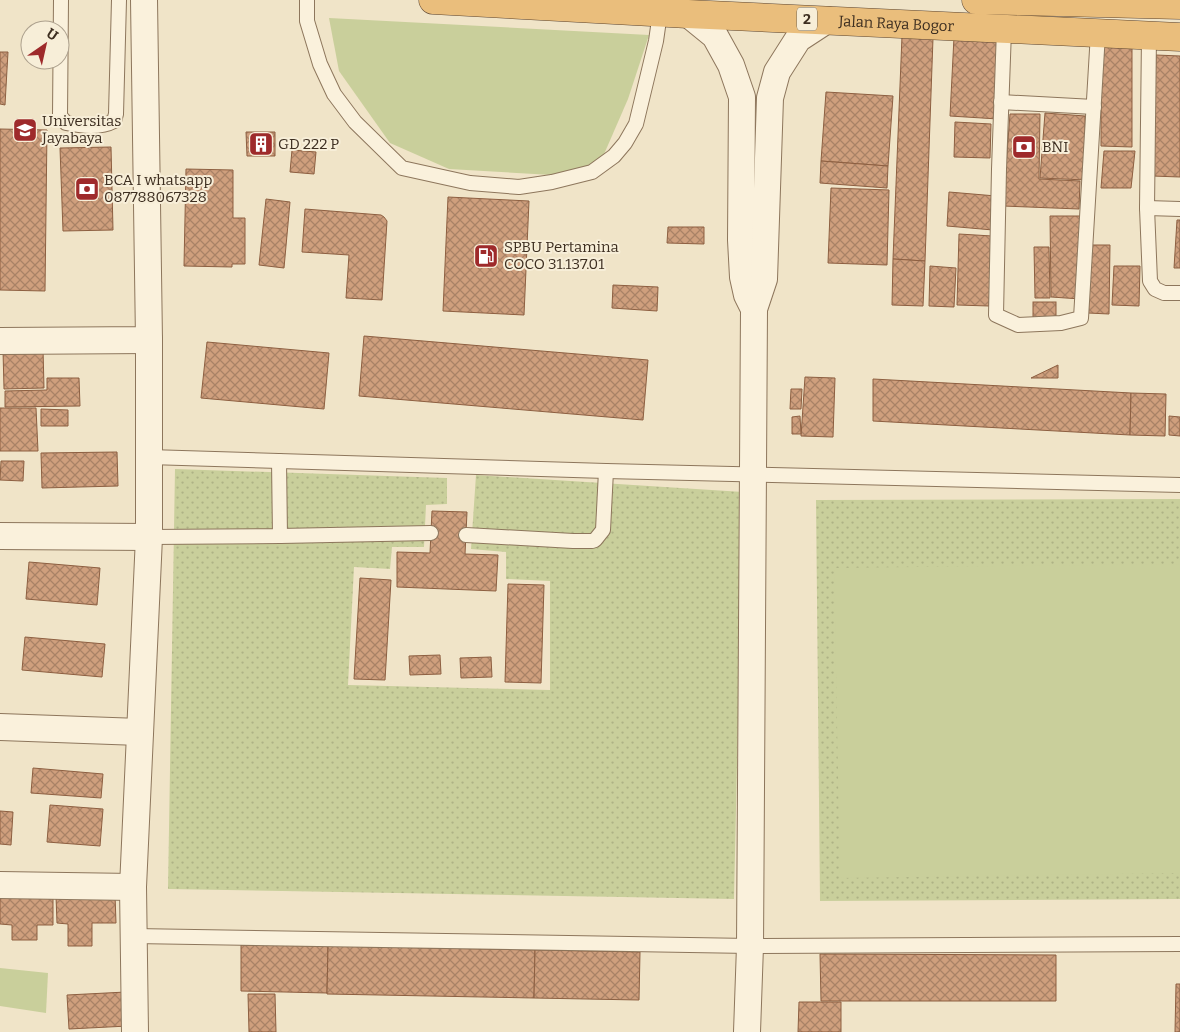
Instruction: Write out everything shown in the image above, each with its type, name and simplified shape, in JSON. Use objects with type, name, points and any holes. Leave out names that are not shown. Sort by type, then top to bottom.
[{"type":"highway","name":"Jalan Raya Bogor","points":[[433,0],[661,6],[688,14],[827,10],[1004,30],[1180,37]]},
{"type":"highway","points":[[976,0],[1155,3],[1180,6]]},
{"type":"street","points":[[135,1032],[133,887],[148,537],[149,457],[144,0]]},
{"type":"street","points":[[747,1032],[750,946],[754,309],[764,279],[770,98],[776,72],[798,39],[827,10]]},
{"type":"street","points":[[688,14],[715,36],[731,65],[742,97],[741,240],[743,277],[747,295],[754,309]]},
{"type":"street","points":[[742,97],[770,98]]},
{"type":"street","points":[[0,341],[149,340]]},
{"type":"street","points":[[0,536],[148,537]]},
{"type":"street","points":[[0,727],[140,732]]},
{"type":"street","points":[[0,885],[133,887]]},
{"type":"lane","points":[[61,0],[60,116],[66,123],[75,125],[107,125],[114,121],[116,114],[119,0]]},
{"type":"lane","points":[[307,0],[307,21],[320,64],[334,94],[355,122],[402,168],[470,183],[519,187],[552,182],[592,172],[614,156],[625,143],[636,124],[656,40],[661,6]]},
{"type":"lane","points":[[1004,30],[996,315],[1018,325],[1053,324],[1082,318],[1098,33]]},
{"type":"lane","points":[[1149,36],[1147,208],[1150,281],[1155,289],[1164,293],[1180,293]]},
{"type":"lane","points":[[1002,102],[1094,107]]},
{"type":"lane","points":[[1147,208],[1180,209]]},
{"type":"lane","points":[[149,457],[606,471],[1180,485]]},
{"type":"lane","points":[[279,461],[280,536]]},
{"type":"lane","points":[[466,535],[573,541],[595,540],[603,530],[606,471]]},
{"type":"lane","points":[[148,537],[431,533]]},
{"type":"lane","points":[[134,936],[750,946],[1180,944]]},
{"type":"green space","points":[[329,18],[649,35],[628,99],[598,168],[552,175],[449,169],[390,143],[339,71]]},
{"type":"green space","points":[[175,469],[447,478],[447,504],[426,505],[424,547],[392,547],[390,569],[354,567],[348,685],[550,690],[550,581],[506,579],[506,552],[471,549],[476,475],[743,492],[734,899],[168,889]]},
{"type":"green space","points":[[1180,499],[1180,899],[820,901],[816,500]]},
{"type":"green space","points":[[1180,564],[1180,873],[840,878],[834,568]]},
{"type":"green space","points":[[0,968],[48,973],[46,1013],[0,1006]]},
{"type":"building","points":[[902,36],[933,38],[925,261],[893,259]]},
{"type":"building","points":[[954,37],[998,39],[998,119],[950,116]]},
{"type":"building","points":[[1101,45],[1132,46],[1132,147],[1101,146]]},
{"type":"building","points":[[0,52],[8,52],[5,105],[0,104]]},
{"type":"building","points":[[1156,55],[1180,56],[1180,177],[1152,176]]},
{"type":"building","points":[[826,92],[893,96],[888,166],[821,161]]},
{"type":"building","points":[[1045,113],[1085,116],[1086,180],[1040,178]]},
{"type":"building","name":"BNI","points":[[1010,114],[1040,114],[1039,179],[1080,181],[1079,209],[1003,206]]},
{"type":"building","points":[[955,122],[991,124],[990,158],[954,157]]},
{"type":"building","points":[[0,129],[47,130],[45,291],[0,290]]},
{"type":"building","name":"GD 222 P","points":[[246,132],[275,132],[275,156],[247,156]]},
{"type":"building","name":"BCA I whatsapp 087788067328","points":[[111,147],[113,230],[63,231],[60,148]]},
{"type":"building","points":[[292,150],[316,152],[314,174],[290,172]]},
{"type":"building","points":[[1104,151],[1135,151],[1131,188],[1101,188]]},
{"type":"building","points":[[821,161],[888,166],[887,188],[820,183]]},
{"type":"building","points":[[186,169],[233,170],[233,218],[245,218],[245,264],[232,264],[232,267],[184,266]]},
{"type":"building","points":[[831,188],[889,190],[887,265],[828,263]]},
{"type":"building","points":[[949,192],[996,196],[993,230],[947,226]]},
{"type":"building","name":"SPBU Pertamina COCO 31.137.01","points":[[448,197],[529,201],[524,315],[443,311]]},
{"type":"building","points":[[266,199],[290,202],[284,268],[259,265]]},
{"type":"building","points":[[305,209],[381,215],[384,217],[387,221],[382,300],[346,298],[349,255],[302,252]]},
{"type":"building","points":[[1050,216],[1083,216],[1081,299],[1051,297]]},
{"type":"building","points":[[1177,220],[1180,220],[1180,268],[1174,268]]},
{"type":"building","points":[[668,227],[704,227],[704,244],[667,243]]},
{"type":"building","points":[[959,234],[992,236],[989,306],[957,305]]},
{"type":"building","points":[[1089,245],[1110,245],[1109,314],[1088,313]]},
{"type":"building","points":[[1034,247],[1049,247],[1050,298],[1035,298]]},
{"type":"building","points":[[893,259],[925,261],[923,306],[892,305]]},
{"type":"building","points":[[930,266],[956,268],[954,307],[929,306]]},
{"type":"building","points":[[1114,266],[1140,266],[1139,306],[1112,305]]},
{"type":"building","points":[[613,285],[658,287],[657,311],[612,308]]},
{"type":"building","points":[[1033,302],[1056,302],[1056,320],[1033,320]]},
{"type":"building","points":[[364,336],[648,360],[643,420],[359,396]]},
{"type":"building","points":[[207,342],[329,353],[324,409],[201,398]]},
{"type":"building","points":[[43,349],[44,388],[4,389],[3,350]]},
{"type":"building","points":[[1058,365],[1058,378],[1031,378]]},
{"type":"building","points":[[805,377],[835,378],[833,437],[801,436]]},
{"type":"building","points":[[47,378],[79,378],[80,406],[5,407],[5,391],[47,390]]},
{"type":"building","points":[[873,379],[1131,393],[1130,435],[873,421]]},
{"type":"building","points":[[791,389],[802,389],[801,409],[790,409]]},
{"type":"building","points":[[1131,393],[1166,394],[1165,436],[1130,435]]},
{"type":"building","points":[[0,408],[36,408],[38,451],[0,451]]},
{"type":"building","points":[[41,409],[68,410],[68,426],[41,426]]},
{"type":"building","points":[[800,416],[801,434],[792,434],[792,417]]},
{"type":"building","points":[[1169,416],[1180,417],[1180,436],[1169,435]]},
{"type":"building","points":[[117,452],[118,486],[42,488],[41,453]]},
{"type":"building","points":[[1,461],[24,461],[23,481],[0,480]]},
{"type":"building","points":[[432,511],[467,512],[465,554],[498,555],[496,591],[397,587],[397,552],[430,553]]},
{"type":"building","points":[[29,562],[100,568],[97,605],[26,599]]},
{"type":"building","points":[[360,578],[391,580],[385,680],[354,679]]},
{"type":"building","points":[[508,584],[544,585],[541,683],[505,682]]},
{"type":"building","points":[[25,637],[105,644],[102,677],[22,670]]},
{"type":"building","points":[[440,655],[441,674],[410,675],[409,656]]},
{"type":"building","points":[[491,657],[492,677],[461,678],[460,658]]},
{"type":"building","points":[[33,768],[103,774],[101,798],[31,793]]},
{"type":"building","points":[[50,805],[103,809],[100,846],[47,842]]},
{"type":"building","points":[[0,811],[13,812],[11,845],[0,844]]},
{"type":"building","points":[[0,895],[53,895],[53,925],[37,925],[37,940],[12,940],[12,925],[0,924]]},
{"type":"building","points":[[115,895],[116,923],[92,923],[92,946],[68,946],[68,924],[57,923],[56,896]]},
{"type":"building","points":[[241,945],[328,946],[327,993],[241,991]]},
{"type":"building","points":[[328,946],[535,950],[534,998],[327,994]]},
{"type":"building","points":[[535,950],[640,952],[639,1000],[534,998]]},
{"type":"building","points":[[820,954],[1056,955],[1056,1001],[821,1001]]},
{"type":"building","points":[[1176,984],[1180,984],[1180,1032],[1175,1032]]},
{"type":"building","points":[[126,992],[128,1026],[69,1029],[67,995]]},
{"type":"building","points":[[248,994],[275,994],[276,1032],[249,1032]]},
{"type":"building","points":[[799,1002],[841,1002],[841,1032],[798,1032]]},
{"type":"place","name":"Universitas Jayabaya","points":[[25,130]]},
{"type":"place","name":"GD 222 P","points":[[261,144]]},
{"type":"place","name":"BNI","points":[[1024,147]]},
{"type":"place","name":"BCA I whatsapp 087788067328","points":[[87,189]]},
{"type":"place","name":"SPBU Pertamina COCO 31.137.01","points":[[486,256]]}]
